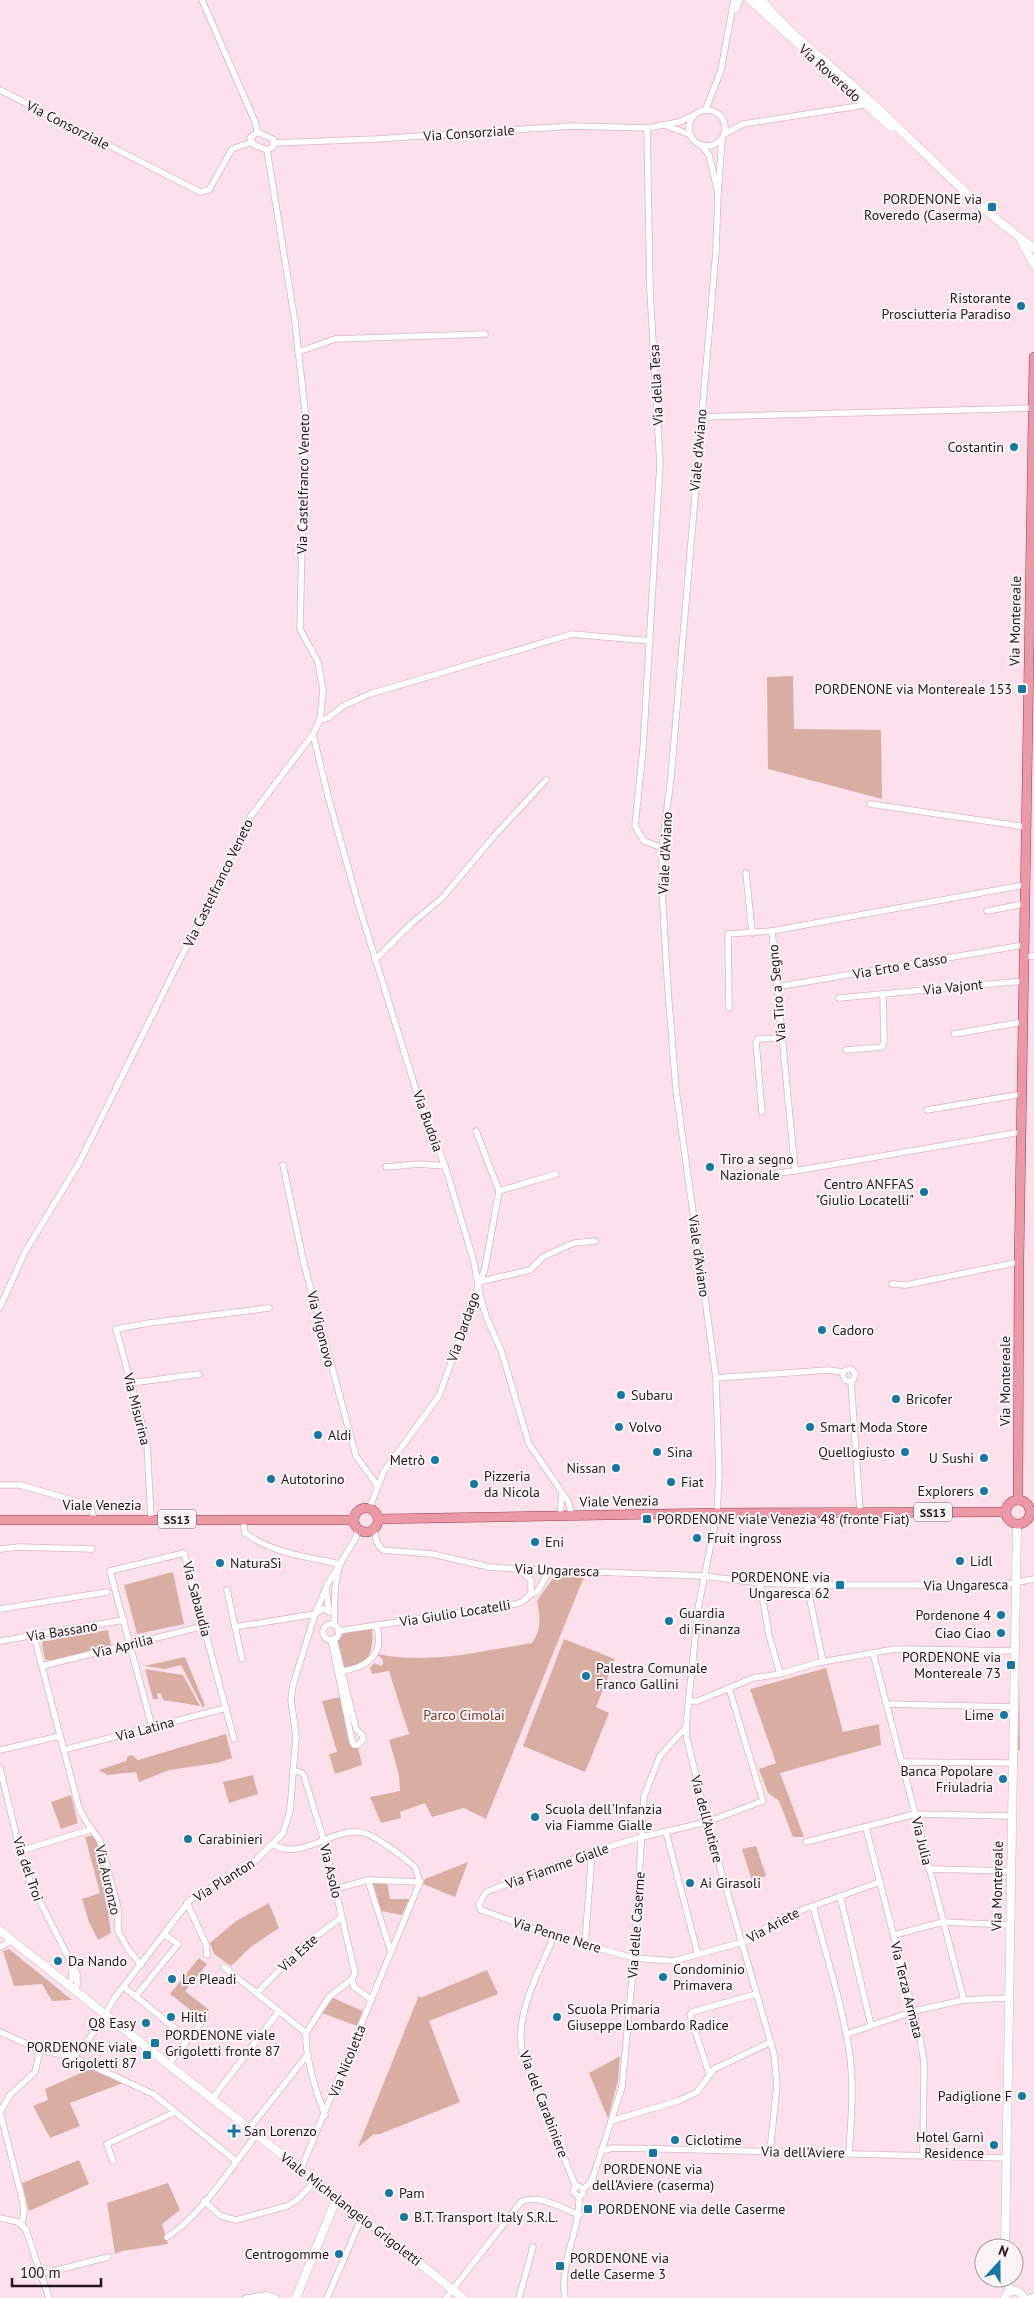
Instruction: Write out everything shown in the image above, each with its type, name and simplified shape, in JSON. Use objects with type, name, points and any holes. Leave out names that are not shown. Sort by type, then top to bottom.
[{"type":"main road","name":"Via Roveredo","points":[[750,0],[853,94],[913,143]]},
{"type":"main road","name":"Via Roveredo","points":[[762,0],[778,20],[913,143],[1020,238],[1034,248]]},
{"type":"main road","name":"Via Roveredo","points":[[1020,238],[1034,266]]},
{"type":"main road","name":"Via Montereale","points":[[1018,1500],[1024,885],[1031,680],[1032,408],[1034,357]]},
{"type":"main road","points":[[1018,1500],[1024,1502],[1032,1511],[1026,1521],[1017,1524],[1008,1519],[1006,1512],[1011,1502],[1018,1500]]},
{"type":"main road","points":[[355,1523],[359,1510],[369,1508],[375,1512],[377,1523]]},
{"type":"main road","name":"Viale Venezia","points":[[0,1520],[151,1519],[355,1523],[365,1532],[372,1530],[377,1523],[560,1516],[717,1512],[1006,1512]]},
{"type":"main road","name":"Via Montereale","points":[[1005,2238],[1017,1524]]},
{"type":"main road","name":"Viale Michelangelo Grigoletti","points":[[0,1930],[463,2298]]},
{"type":"main road","points":[[296,2298],[337,2197]]},
{"type":"main road","points":[[1007,2295],[1019,2292],[1024,2298]]},
{"type":"street","points":[[202,0],[256,124],[257,132]]},
{"type":"street","points":[[691,135],[689,124],[694,115],[706,109],[716,88],[734,0]]},
{"type":"street","points":[[729,31],[740,0]]},
{"type":"street","points":[[756,0],[776,21],[794,34]]},
{"type":"street","points":[[834,69],[853,94],[851,101],[842,108]]},
{"type":"street","name":"Via Consorziale","points":[[0,90],[200,192],[209,190],[232,150],[252,142]]},
{"type":"street","points":[[701,145],[712,145],[743,124],[865,104]]},
{"type":"street","name":"Viale d'Aviano","points":[[706,109],[712,110],[722,117],[725,122],[718,193],[716,251],[671,777],[662,848],[662,901],[676,1090],[716,1378],[719,1453],[717,1512]]},
{"type":"street","name":"Via Consorziale","points":[[274,144],[385,139],[572,126],[647,128],[694,115]]},
{"type":"street","name":"Via Consorziale","points":[[663,125],[685,131],[691,135]]},
{"type":"street","name":"Via della Tesa","points":[[647,128],[650,290],[660,464],[643,749],[636,826],[644,841],[662,848]]},
{"type":"street","points":[[257,132],[271,138],[274,144],[267,150],[252,142],[251,136],[257,132]]},
{"type":"street","name":"Viale d'Aviano","points":[[691,135],[709,155],[718,193]]},
{"type":"street","name":"Via Castelfranco Veneto","points":[[0,1307],[25,1252],[79,1163],[251,816],[314,734],[320,720],[323,690],[318,662],[300,629],[305,411],[298,352],[267,150]]},
{"type":"street","points":[[298,352],[335,339],[355,337],[485,334]]},
{"type":"street","points":[[702,417],[1032,408]]},
{"type":"street","points":[[320,720],[328,718],[343,706],[370,694],[572,634],[650,641]]},
{"type":"street","name":"Via Budoia","points":[[314,734],[328,796],[375,960],[416,1090],[445,1166],[487,1319],[501,1350],[529,1444],[571,1506],[572,1516]]},
{"type":"street","points":[[375,960],[412,923],[442,898],[495,835],[546,780]]},
{"type":"street","points":[[870,804],[1026,827]]},
{"type":"street","points":[[746,873],[752,933]]},
{"type":"street","points":[[772,931],[1024,885]]},
{"type":"street","points":[[987,911],[1024,904]]},
{"type":"street","name":"Via Tiro a Segno","points":[[728,1008],[728,934],[772,931],[795,1171]]},
{"type":"street","name":"Via Erto e Casso","points":[[776,987],[1024,945]]},
{"type":"street","points":[[1024,957],[1034,956]]},
{"type":"street","name":"Via Vajont","points":[[839,998],[1023,980]]},
{"type":"street","points":[[846,1050],[882,1047],[884,1042],[883,995]]},
{"type":"street","points":[[954,1034],[1023,1022]]},
{"type":"street","points":[[762,1112],[756,1042],[758,1038],[782,1038]]},
{"type":"street","points":[[927,1110],[1022,1094]]},
{"type":"street","points":[[476,1131],[499,1191],[556,1174]]},
{"type":"street","points":[[736,1178],[795,1171],[1021,1132]]},
{"type":"street","points":[[386,1166],[419,1164],[445,1166]]},
{"type":"street","name":"Via Vigonovo","points":[[283,1165],[304,1264],[356,1456],[377,1485]]},
{"type":"street","name":"Via Dardago","points":[[369,1508],[384,1471],[438,1396],[478,1282],[485,1268],[499,1191]]},
{"type":"street","points":[[478,1282],[530,1270],[543,1258],[560,1248],[574,1243],[595,1241]]},
{"type":"street","points":[[892,1284],[906,1284],[1019,1262]]},
{"type":"street","name":"Via Misurina","points":[[151,1519],[147,1443],[116,1329],[269,1308]]},
{"type":"street","points":[[716,1378],[828,1370],[843,1372],[848,1368],[853,1370],[855,1375],[851,1380],[860,1511]]},
{"type":"street","points":[[843,1372],[844,1379],[851,1380]]},
{"type":"street","points":[[131,1383],[199,1374]]},
{"type":"street","points":[[0,1485],[20,1485],[83,1503],[92,1508],[94,1519]]},
{"type":"street","points":[[560,1516],[562,1493]]},
{"type":"street","name":"Via dell'Autiere","points":[[717,1512],[698,1608],[686,1727],[692,1762],[707,1822],[771,2042],[777,2085],[770,2151]]},
{"type":"street","points":[[243,1520],[245,1533],[270,1547],[310,1559],[340,1565],[335,1587],[332,1625]]},
{"type":"street","name":"Via Planton","points":[[73,2057],[82,2048],[124,1987],[188,1904],[254,1862],[284,1833],[288,1821],[296,1736],[291,1700],[293,1685],[315,1614],[326,1589],[354,1542],[356,1535],[355,1523]]},
{"type":"street","name":"Via Ungaresca","points":[[377,1523],[377,1541],[380,1547],[390,1552],[432,1554],[489,1568],[704,1576],[760,1583],[808,1585],[1016,1584],[1034,1579]]},
{"type":"street","points":[[0,1549],[19,1546],[92,1549]]},
{"type":"street","name":"Via Sabaudia","points":[[124,1620],[110,1571],[184,1553],[234,1739]]},
{"type":"street","points":[[518,1569],[531,1580]]},
{"type":"street","points":[[538,1570],[531,1580],[531,1594],[537,1592],[550,1570]]},
{"type":"street","points":[[538,1570],[543,1581]]},
{"type":"street","points":[[760,1583],[769,1635],[780,1674]]},
{"type":"street","points":[[808,1585],[815,1627],[824,1662]]},
{"type":"street","points":[[326,1589],[332,1625],[338,1631],[332,1639],[352,1741],[358,1745],[363,1740],[363,1736],[356,1728],[332,1639]]},
{"type":"street","points":[[227,1590],[242,1659]]},
{"type":"street","points":[[0,1609],[107,1592]]},
{"type":"street","name":"Via Giulio Locatelli","points":[[338,1631],[516,1604],[522,1602],[531,1594]]},
{"type":"street","points":[[235,1627],[315,1614],[323,1609],[329,1610]]},
{"type":"street","points":[[124,1620],[152,1727]]},
{"type":"street","name":"Via Bassano","points":[[0,1641],[124,1620]]},
{"type":"street","points":[[332,1625],[323,1631],[326,1638],[332,1639]]},
{"type":"street","points":[[342,1671],[363,1667],[373,1656],[378,1642],[376,1625]]},
{"type":"street","name":"Via Aprilia","points":[[42,1666],[204,1626]]},
{"type":"street","name":"Via Auronzo","points":[[34,1636],[79,1808],[100,1841],[110,1873],[118,1908],[118,1931],[128,1949],[141,1965]]},
{"type":"street","points":[[690,1701],[698,1701],[753,1678],[780,1674],[824,1662],[873,1652],[895,1649],[1015,1651]]},
{"type":"street","name":"Via Julia","points":[[873,1652],[964,2000]]},
{"type":"street","name":"Via Fiamme Gialle","points":[[481,1910],[479,1904],[486,1892],[592,1852],[642,1837],[707,1822],[763,1801],[729,1688]]},
{"type":"street","points":[[887,1704],[1014,1707]]},
{"type":"street","name":"Via Latina","points":[[63,1750],[226,1708]]},
{"type":"street","name":"Via delle Caserme","points":[[565,2298],[564,2272],[580,2215],[579,2197],[583,2194],[583,2189],[590,2182],[622,2087],[634,1958],[644,1796],[665,1749],[686,1727]]},
{"type":"street","points":[[0,1750],[60,1736]]},
{"type":"street","points":[[902,1762],[1013,1763]]},
{"type":"street","name":"Via del Troi","points":[[0,1768],[20,1851],[36,1897],[78,1980],[72,1987]]},
{"type":"street","name":"Via Asolo","points":[[293,1770],[302,1773],[304,1776],[324,1841],[354,1964],[355,1973],[352,1979]]},
{"type":"street","points":[[806,1842],[915,1814],[1012,1816]]},
{"type":"street","name":"Via Terza Armata","points":[[866,1828],[914,2011],[924,2062],[923,2155]]},
{"type":"street","points":[[20,1851],[92,1829]]},
{"type":"street","points":[[274,1844],[281,1849],[294,1850],[356,1832],[367,1834],[415,1867],[420,1882],[368,1880],[335,1889]]},
{"type":"street","points":[[666,1832],[698,1954]]},
{"type":"street","points":[[585,1944],[592,1852]]},
{"type":"street","points":[[929,1868],[1011,1871]]},
{"type":"street","points":[[368,1880],[391,1952]]},
{"type":"street","name":"Via Nicoletta","points":[[301,2169],[420,1882]]},
{"type":"street","name":"Via Ariete","points":[[634,1958],[674,1961],[741,1943],[761,1933],[775,1921],[880,1882]]},
{"type":"street","points":[[840,1896],[871,2025]]},
{"type":"street","points":[[188,1904],[206,1944],[207,1955]]},
{"type":"street","points":[[813,1906],[846,2034],[852,2090],[849,2152]]},
{"type":"street","name":"Via Penne Nere","points":[[481,1910],[554,1936],[634,1958]]},
{"type":"street","name":"Via Este","points":[[257,1993],[303,1946],[342,1917]]},
{"type":"street","points":[[894,1935],[944,1922],[1010,1925]]},
{"type":"street","points":[[136,1996],[178,1944],[164,1934]]},
{"type":"street","name":"Via del Carabiniere","points":[[554,1936],[527,2000],[519,2040],[576,2187]]},
{"type":"street","points":[[0,1947],[12,1940]]},
{"type":"street","points":[[224,1967],[306,2033]]},
{"type":"street","points":[[325,2115],[319,2100],[308,2054],[306,2033],[329,1997],[352,1979],[354,1987],[372,2000]]},
{"type":"street","points":[[124,1987],[177,2030]]},
{"type":"street","points":[[709,2074],[690,2016],[692,2012],[756,1994]]},
{"type":"street","points":[[846,2034],[914,2011],[964,2000],[1008,1998]]},
{"type":"street","points":[[212,2099],[279,2011]]},
{"type":"street","points":[[169,2064],[206,2016]]},
{"type":"street","points":[[0,2032],[40,2050],[73,2057],[138,2086],[175,2112],[236,2161]]},
{"type":"street","points":[[611,2121],[678,2101],[697,2092],[714,2069],[771,2042]]},
{"type":"street","points":[[40,2050],[35,2072],[10,2095],[0,2112],[22,2198],[24,2210],[22,2224],[32,2242],[49,2298]]},
{"type":"street","points":[[249,2128],[308,2054]]},
{"type":"street","points":[[113,2161],[107,2144],[175,2112]]},
{"type":"street","points":[[167,2236],[179,2229],[204,2201],[257,2134]]},
{"type":"street","name":"Via dell'Aviere","points":[[601,2151],[613,2148],[849,2152],[1006,2158]]},
{"type":"street","points":[[204,2201],[222,2216],[236,2220],[287,2206],[297,2200],[316,2180]]},
{"type":"street","points":[[576,2187],[583,2189]]},
{"type":"street","name":"Via delle Caserme","points":[[576,2187],[574,2194],[579,2197]]},
{"type":"street","points":[[446,2298],[521,2202],[530,2198],[580,2215]]},
{"type":"street","points":[[327,2298],[362,2217]]},
{"type":"street","points":[[0,2218],[22,2224]]},
{"type":"street","points":[[519,2298],[533,2247]]},
{"type":"street","points":[[42,2274],[108,2257]]},
{"type":"street","points":[[246,2298],[266,2295],[276,2298]]},
{"type":"street","points":[[1029,2298],[1034,2296]]},
{"type":"green space","points":[[793,676],[794,729],[881,730],[882,799],[768,769],[767,677]]},
{"type":"green space","points":[[173,1572],[184,1624],[137,1634],[124,1585]]},
{"type":"green space","name":"Parco Cimolai","points":[[584,1577],[486,1819],[464,1808],[432,1817],[425,1803],[400,1812],[401,1818],[381,1823],[370,1797],[400,1791],[399,1775],[389,1740],[409,1734],[389,1671],[372,1674],[370,1668],[374,1663],[381,1666],[383,1664],[383,1660],[377,1654],[416,1658],[454,1656],[532,1643],[539,1623],[537,1601],[553,1578]]},
{"type":"green space","points":[[372,1628],[371,1650],[365,1661],[353,1666],[344,1667],[336,1639],[341,1632]]},
{"type":"green space","points":[[108,1630],[111,1646],[50,1661],[45,1659],[42,1644],[45,1636],[46,1641]]},
{"type":"green space","points":[[564,1639],[615,1659],[596,1707],[609,1713],[585,1772],[523,1746]]},
{"type":"green space","points":[[185,1657],[205,1705],[203,1708],[181,1665],[165,1669],[144,1666]]},
{"type":"green space","points":[[826,1668],[843,1732],[879,1724],[881,1745],[780,1773],[804,1837],[793,1837],[779,1801],[768,1793],[759,1769],[776,1763],[750,1689]]},
{"type":"green space","points":[[145,1669],[183,1675],[200,1706],[163,1700],[161,1694],[157,1693],[158,1699],[153,1699]]},
{"type":"green space","points":[[1019,1678],[1020,1750],[1018,1751]]},
{"type":"green space","points":[[340,1697],[352,1748],[358,1747],[362,1765],[335,1774],[329,1754],[337,1752],[322,1701]]},
{"type":"green space","points":[[226,1734],[232,1758],[217,1763],[169,1770],[139,1782],[136,1772],[107,1775],[99,1770],[126,1761],[128,1756],[132,1755],[138,1760]]},
{"type":"green space","points":[[253,1775],[258,1794],[229,1803],[223,1782]]},
{"type":"green space","points":[[71,1795],[78,1823],[61,1829],[51,1802]]},
{"type":"green space","points":[[94,1835],[115,1896],[106,1898],[111,1933],[98,1940],[89,1922],[82,1899],[100,1893],[85,1837]]},
{"type":"green space","points":[[756,1846],[766,1876],[752,1881],[742,1849]]},
{"type":"green space","points":[[468,1862],[455,1897],[423,1884],[425,1879]]},
{"type":"green space","points":[[387,1882],[390,1899],[409,1899],[402,1915],[381,1911],[373,1883]]},
{"type":"green space","points":[[269,1903],[279,1928],[252,1946],[231,1966],[214,1954],[210,1943],[236,1921]]},
{"type":"green space","points":[[9,1949],[72,2000],[52,2001],[42,1984],[14,1986],[3,1951]]},
{"type":"green space","points":[[199,1958],[207,1964],[185,1991],[209,2010],[201,2018],[170,1994]]},
{"type":"green space","points":[[487,1970],[498,1994],[429,2021],[460,2102],[380,2134],[374,2134],[358,2147],[419,1995],[420,1998]]},
{"type":"green space","points":[[333,1998],[363,2011],[357,2026],[322,2013]]},
{"type":"green space","points":[[620,2056],[618,2081],[608,2118],[589,2073]]},
{"type":"green space","points":[[90,2069],[123,2083],[70,2103],[80,2126],[50,2138],[33,2106],[48,2100],[45,2089]]},
{"type":"green space","points":[[79,2160],[89,2184],[29,2211],[22,2183]]},
{"type":"green space","points":[[168,2183],[180,2210],[162,2224],[168,2244],[122,2251],[115,2254],[107,2203]]},
{"type":"place","name":"PORDENONE via Roveredo (Caserma)","points":[[992,207]]},
{"type":"place","name":"Ristorante Prosciutteria Paradiso","points":[[1021,306]]},
{"type":"place","name":"Costantin","points":[[1014,447]]},
{"type":"place","name":"PORDENONE via Montereale 153","points":[[1022,689]]},
{"type":"place","name":"Tiro a segno Nazionale","points":[[710,1167]]},
{"type":"place","name":"Centro ANFFAS \"Giulio Locatelli\"","points":[[924,1192]]},
{"type":"place","name":"Cadoro","points":[[822,1330]]},
{"type":"place","name":"Subaru","points":[[621,1395]]},
{"type":"place","name":"Bricofer","points":[[896,1399]]},
{"type":"place","name":"Volvo","points":[[619,1427]]},
{"type":"place","name":"Smart Moda Store","points":[[810,1427]]},
{"type":"place","name":"Aldi","points":[[318,1435]]},
{"type":"place","name":"Sina","points":[[657,1452]]},
{"type":"place","name":"Quellogiusto","points":[[905,1452]]},
{"type":"place","name":"U Sushi","points":[[984,1458]]},
{"type":"place","name":"Metrò","points":[[435,1460]]},
{"type":"place","name":"Nissan","points":[[616,1468]]},
{"type":"place","name":"Autotorino","points":[[271,1479]]},
{"type":"place","name":"Fiat","points":[[671,1482]]},
{"type":"place","name":"Pizzeria da Nicola","points":[[474,1484]]},
{"type":"place","name":"Explorers","points":[[984,1491]]},
{"type":"place","name":"PORDENONE viale Venezia 48 (fronte Fiat)","points":[[647,1519]]},
{"type":"place","name":"Fruit ingross","points":[[697,1538]]},
{"type":"place","name":"Eni","points":[[535,1542]]},
{"type":"place","name":"Lidl","points":[[960,1561]]},
{"type":"place","name":"NaturaSì","points":[[220,1563]]},
{"type":"place","name":"PORDENONE via Ungaresca 62","points":[[840,1585]]},
{"type":"place","name":"Pordenone 4","points":[[1001,1615]]},
{"type":"place","name":"Guardia di Finanza","points":[[669,1621]]},
{"type":"place","name":"Ciao Ciao","points":[[1001,1633]]},
{"type":"place","name":"PORDENONE via Montereale 73","points":[[1011,1665]]},
{"type":"place","name":"Palestra Comunale Franco Gallini","points":[[586,1676]]},
{"type":"place","name":"Lime","points":[[1004,1715]]},
{"type":"place","name":"Banca Popolare Friuladria","points":[[1003,1779]]},
{"type":"place","name":"Scuola dell'Infanzia via Fiamme Gialle","points":[[535,1817]]},
{"type":"place","name":"Carabinieri","points":[[188,1839]]},
{"type":"place","name":"Ai Girasoli","points":[[690,1883]]},
{"type":"place","name":"Da Nando","points":[[58,1961]]},
{"type":"place","name":"Condominio Primavera","points":[[663,1977]]},
{"type":"place","name":"Le Pleadi","points":[[172,1979]]},
{"type":"place","name":"Hilti","points":[[171,2017]]},
{"type":"place","name":"Scuola Primaria Giuseppe Lombardo Radice","points":[[557,2017]]},
{"type":"place","name":"Q8 Easy","points":[[146,2023]]},
{"type":"place","name":"PORDENONE viale Grigoletti fronte 87","points":[[155,2043]]},
{"type":"place","name":"PORDENONE viale Grigoletti 87","points":[[147,2055]]},
{"type":"place","name":"Padiglione F","points":[[1022,2096]]},
{"type":"place","name":"San Lorenzo","points":[[234,2131]]},
{"type":"place","name":"Ciclotime","points":[[675,2140]]},
{"type":"place","name":"Hotel Garnì Residence","points":[[994,2145]]},
{"type":"place","name":"PORDENONE via dell'Aviere (caserma)","points":[[653,2153]]},
{"type":"place","name":"Pam","points":[[389,2193]]},
{"type":"place","name":"PORDENONE via delle Caserme","points":[[588,2209]]},
{"type":"place","name":"B.T. Transport Italy S.R.L.","points":[[404,2217]]},
{"type":"place","name":"Centrogomme","points":[[339,2254]]},
{"type":"place","name":"PORDENONE via delle Caserme 3","points":[[560,2266]]}]
